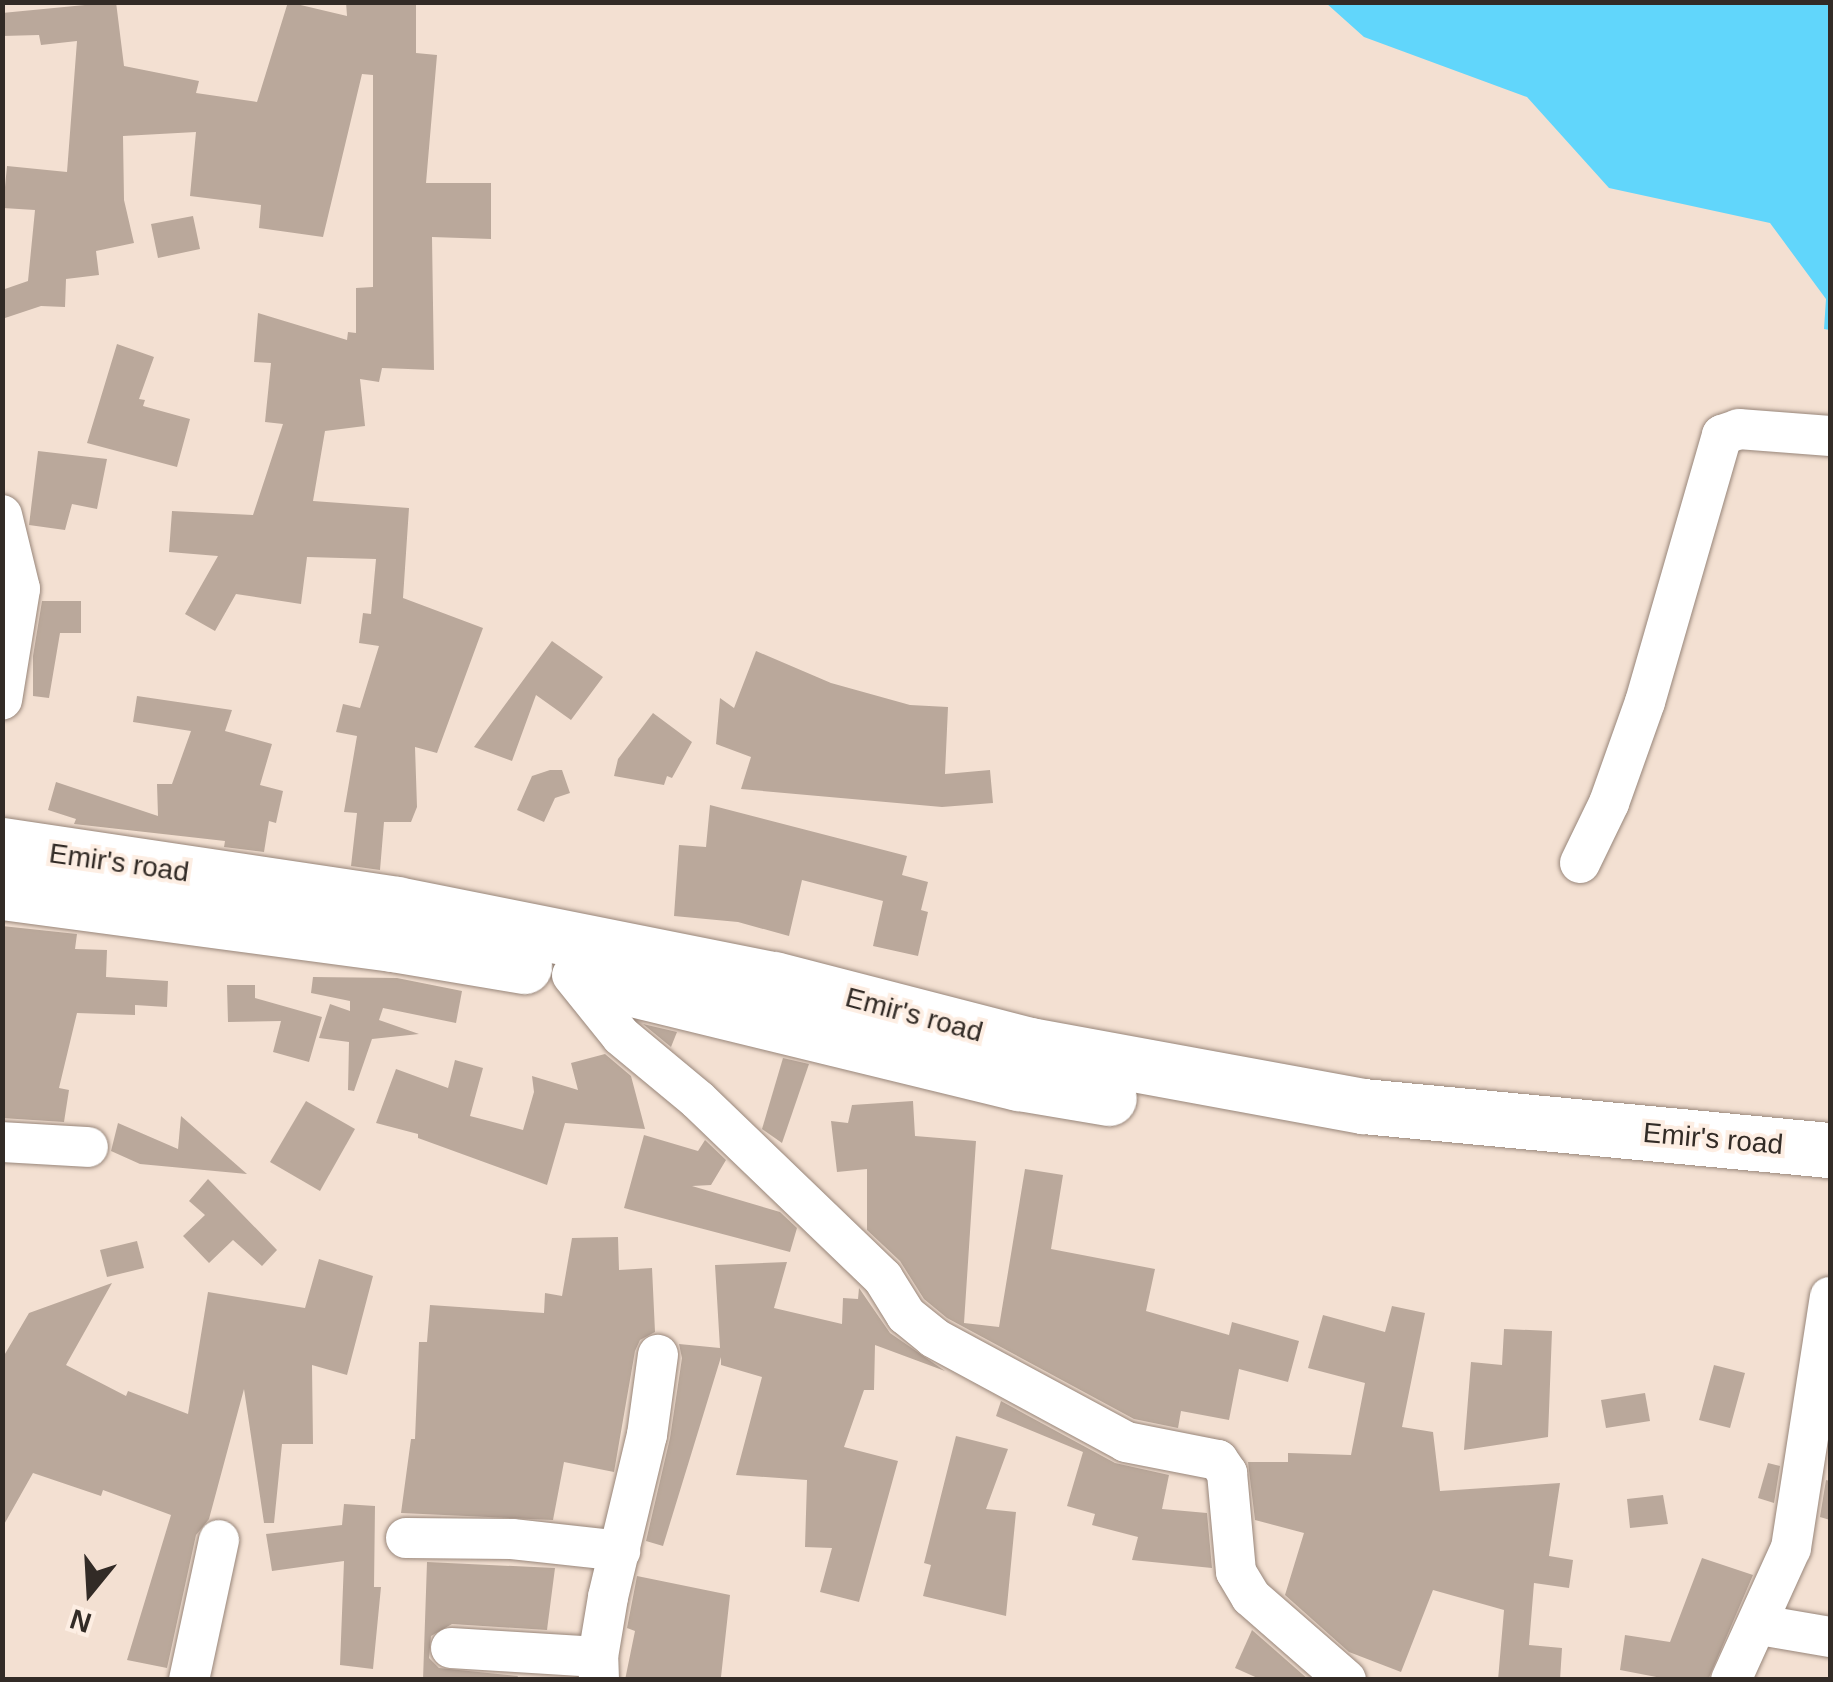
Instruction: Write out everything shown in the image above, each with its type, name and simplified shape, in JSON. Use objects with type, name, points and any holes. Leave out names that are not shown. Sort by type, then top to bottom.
[{"type":"main road","name":"Emir's road","points":[[2,846],[397,904],[774,979],[1030,1046],[1362,1106],[1830,1150]]},
{"type":"main road","name":"Emir's road","points":[[2,892],[392,944],[572,975],[1019,1083],[1345,1139],[1830,1187]]},
{"type":"street","points":[[1580,862],[1609,803],[1645,702],[1713,452],[1722,436],[1739,429],[1830,436]]},
{"type":"street","points":[[2,515],[11,589],[2,700]]},
{"type":"street","points":[[572,975],[621,1036],[698,1100],[884,1278],[906,1316],[934,1338],[1126,1442],[1218,1460],[1226,1473],[1236,1572],[1251,1597],[1346,1680]]},
{"type":"street","points":[[2,1142],[88,1147]]},
{"type":"street","points":[[1731,1680],[1760,1624],[1791,1548],[1830,1298]]},
{"type":"street","points":[[450,1648],[598,1668],[646,1436],[658,1354]]},
{"type":"street","points":[[406,1538],[512,1538],[620,1550]]},
{"type":"street","points":[[190,1680],[219,1540]]},
{"type":"street","points":[[1760,1624],[1830,1638]]},
{"type":"water","points":[[1326,3],[1830,3],[1830,330],[1824,329],[1826,299],[1770,223],[1609,188],[1527,97],[1364,37]]},
{"type":"building","points":[[116,2],[124,66],[199,81],[196,93],[257,102],[288,2],[347,16],[346,2],[416,2],[416,53],[437,55],[426,183],[491,183],[491,239],[432,237],[434,370],[382,368],[379,382],[360,379],[365,426],[325,431],[313,501],[409,508],[403,598],[483,628],[437,753],[415,747],[417,807],[411,822],[384,822],[380,870],[351,866],[357,813],[344,812],[357,736],[336,732],[343,704],[360,708],[379,646],[359,643],[363,613],[371,614],[376,559],[307,557],[301,604],[236,594],[215,631],[185,614],[218,556],[169,552],[172,511],[253,515],[283,424],[265,422],[271,363],[254,362],[258,313],[347,340],[348,332],[356,333],[356,288],[373,287],[373,75],[362,74],[323,237],[259,228],[261,205],[190,196],[196,132],[123,136],[124,200],[134,243],[96,251],[99,275],[66,279],[65,307],[41,306],[2,319],[2,290],[28,281],[35,210],[3,208],[7,166],[67,172],[77,41],[41,45],[39,35],[2,36],[2,13]]},
{"type":"building","points":[[193,216],[200,249],[158,258],[151,224]]},
{"type":"building","points":[[117,344],[154,357],[139,399],[145,400],[143,406],[190,419],[177,467],[87,443]]},
{"type":"building","points":[[38,451],[107,459],[97,509],[72,504],[65,530],[29,525]]},
{"type":"building","points":[[42,601],[81,601],[81,633],[60,633],[49,698],[33,696],[33,656]]},
{"type":"building","points":[[552,641],[603,677],[571,720],[536,695],[512,761],[474,747]]},
{"type":"building","points":[[756,651],[831,683],[910,705],[948,707],[945,774],[990,770],[993,803],[942,807],[741,789],[751,757],[716,744],[720,698],[734,708]]},
{"type":"building","points":[[137,696],[232,710],[225,731],[272,744],[260,785],[283,791],[276,823],[269,821],[264,852],[224,847],[225,841],[74,824],[76,819],[48,810],[56,782],[158,816],[157,784],[172,784],[191,731],[133,722]]},
{"type":"building","points":[[653,713],[692,742],[672,778],[667,776],[664,785],[614,776],[618,759]]},
{"type":"building","points":[[562,770],[570,793],[555,798],[544,822],[517,810],[532,776]]},
{"type":"building","points":[[710,805],[907,856],[902,875],[928,882],[921,910],[928,912],[918,956],[873,946],[883,901],[802,880],[789,936],[738,922],[674,916],[679,845],[706,847]]},
{"type":"building","points":[[2,926],[77,934],[75,949],[107,950],[106,977],[168,981],[167,1007],[135,1005],[135,1015],[77,1013],[59,1088],[69,1090],[64,1122],[2,1118]]},
{"type":"building","points":[[313,977],[397,978],[462,991],[456,1023],[383,1008],[379,1020],[419,1034],[372,1039],[354,1091],[348,1090],[349,1042],[319,1038],[330,1004],[350,1011],[350,1001],[311,993]]},
{"type":"building","points":[[227,985],[255,985],[255,998],[322,1017],[309,1062],[273,1052],[281,1021],[228,1022]]},
{"type":"building","points":[[643,1024],[677,1032],[671,1047]]},
{"type":"building","points":[[605,1054],[631,1076],[645,1129],[565,1123],[547,1185],[418,1138],[418,1134],[376,1123],[396,1069],[448,1088],[455,1060],[483,1068],[470,1116],[523,1130],[534,1092],[532,1076],[578,1090],[571,1063]]},
{"type":"building","points":[[783,1058],[809,1064],[782,1143],[762,1129]]},
{"type":"building","points":[[306,1101],[355,1129],[320,1191],[270,1162]]},
{"type":"building","points":[[913,1101],[915,1136],[976,1141],[964,1323],[999,1327],[1025,1169],[1063,1175],[1051,1249],[1155,1269],[1146,1311],[1229,1335],[1232,1322],[1299,1341],[1288,1382],[1239,1369],[1229,1420],[1181,1411],[1178,1428],[1134,1419],[947,1318],[924,1299],[900,1261],[867,1230],[867,1169],[837,1172],[831,1121],[848,1123],[852,1105]]},
{"type":"building","points":[[181,1116],[247,1174],[140,1164],[111,1151],[118,1123],[178,1149]]},
{"type":"building","points":[[644,1135],[698,1151],[705,1140],[726,1160],[711,1185],[692,1186],[780,1212],[797,1228],[790,1252],[624,1208]]},
{"type":"building","points":[[208,1179],[277,1250],[262,1266],[233,1240],[209,1263],[183,1236],[205,1215],[189,1201]]},
{"type":"building","points":[[618,1237],[619,1270],[652,1268],[655,1332],[640,1340],[635,1351],[614,1472],[564,1462],[553,1520],[401,1513],[411,1439],[415,1439],[419,1342],[427,1342],[430,1305],[544,1313],[545,1293],[562,1296],[572,1238]]},
{"type":"building","points":[[137,1241],[144,1268],[107,1277],[100,1250]]},
{"type":"building","points":[[319,1259],[373,1276],[347,1375],[312,1365],[313,1444],[282,1444],[274,1523],[264,1523],[244,1389],[209,1519],[196,1535],[167,1668],[127,1660],[171,1515],[103,1490],[101,1496],[33,1473],[2,1528],[2,1359],[29,1313],[112,1283],[66,1365],[126,1396],[128,1391],[188,1414],[208,1292],[305,1308]]},
{"type":"building","points":[[787,1262],[774,1308],[842,1324],[843,1298],[858,1299],[859,1288],[890,1333],[945,1371],[875,1345],[874,1390],[864,1390],[844,1447],[898,1461],[859,1602],[820,1592],[832,1548],[805,1547],[807,1480],[736,1475],[762,1377],[721,1365],[721,1357],[663,1546],[646,1541],[670,1438],[682,1358],[679,1344],[720,1348],[715,1265]]},
{"type":"building","points":[[1392,1306],[1425,1313],[1402,1427],[1433,1432],[1440,1491],[1560,1483],[1549,1556],[1573,1560],[1569,1588],[1534,1583],[1529,1645],[1562,1648],[1560,1680],[1498,1680],[1504,1610],[1433,1590],[1401,1672],[1349,1652],[1285,1595],[1304,1533],[1255,1520],[1248,1462],[1288,1462],[1288,1453],[1351,1455],[1365,1383],[1308,1368],[1323,1315],[1385,1332]]},
{"type":"building","points":[[1504,1329],[1552,1331],[1548,1437],[1464,1450],[1471,1362],[1502,1365]]},
{"type":"building","points":[[1714,1365],[1745,1373],[1730,1428],[1699,1420]]},
{"type":"building","points":[[1645,1393],[1650,1421],[1606,1428],[1601,1400]]},
{"type":"building","points":[[1001,1401],[1115,1463],[1169,1475],[1162,1509],[1207,1513],[1212,1568],[1132,1560],[1138,1537],[1092,1525],[1095,1514],[1067,1506],[1083,1452],[996,1416]]},
{"type":"building","points":[[956,1436],[1008,1449],[986,1509],[1016,1512],[1006,1616],[923,1596],[931,1565],[924,1563]]},
{"type":"building","points":[[1768,1463],[1780,1466],[1774,1503],[1758,1498]]},
{"type":"building","points":[[1826,1480],[1830,1481],[1830,1520],[1820,1517]]},
{"type":"building","points":[[1663,1495],[1668,1524],[1630,1528],[1627,1499]]},
{"type":"building","points":[[344,1504],[375,1506],[374,1587],[381,1587],[373,1669],[340,1665],[344,1561],[272,1571],[266,1534],[342,1525]]},
{"type":"building","points":[[1702,1558],[1753,1575],[1708,1680],[1672,1680],[1620,1670],[1625,1635],[1670,1642]]},
{"type":"building","points":[[427,1562],[555,1568],[547,1630],[452,1624],[431,1636],[429,1658],[439,1668],[518,1676],[516,1680],[423,1680]]},
{"type":"building","points":[[637,1576],[730,1595],[721,1677],[625,1680],[635,1631],[627,1628]]},
{"type":"building","points":[[1252,1630],[1309,1680],[1262,1680],[1235,1668]]}]
